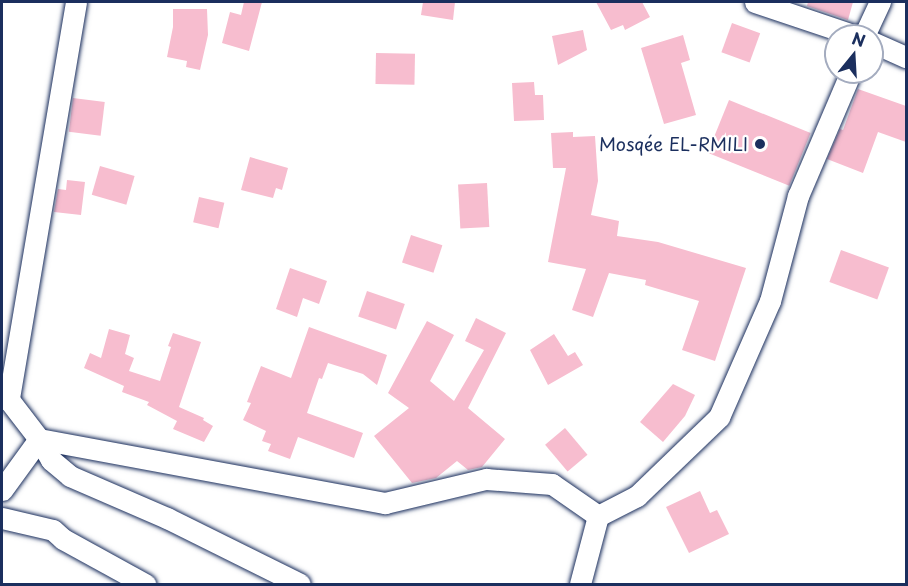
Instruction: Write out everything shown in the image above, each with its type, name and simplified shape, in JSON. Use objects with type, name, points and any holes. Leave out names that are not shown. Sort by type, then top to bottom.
[{"type":"street","points":[[76,2],[9,400],[39,439],[51,460],[70,476],[167,518],[300,585]]},
{"type":"street","points":[[756,2],[824,25]]},
{"type":"street","points":[[870,24],[880,2]]},
{"type":"street","points":[[884,47],[906,57]]},
{"type":"street","points":[[580,585],[598,516],[637,496],[720,417],[770,302],[798,196],[846,84]]},
{"type":"street","points":[[2,490],[39,439]]},
{"type":"street","points":[[39,439],[386,503],[486,478],[552,484],[598,516]]},
{"type":"street","points":[[2,518],[52,530],[63,539],[145,585]]},
{"type":"building","points":[[244,2],[262,2],[249,51],[222,43],[230,12],[241,15]]},
{"type":"building","points":[[423,2],[455,2],[453,20],[421,15]]},
{"type":"building","points":[[596,2],[642,2],[650,17],[625,30],[623,25],[611,30]]},
{"type":"building","points":[[808,2],[853,2],[848,20],[807,6]]},
{"type":"building","points":[[173,9],[207,9],[208,35],[200,70],[186,67],[187,61],[167,57],[173,27]]},
{"type":"building","points":[[732,23],[760,33],[750,62],[721,52]]},
{"type":"building","points":[[583,30],[587,50],[558,65],[552,36]]},
{"type":"building","points":[[683,35],[690,60],[681,63],[696,115],[664,124],[641,48]]},
{"type":"building","points":[[376,53],[415,54],[414,85],[375,84]]},
{"type":"building","points":[[534,82],[535,95],[543,95],[544,120],[514,121],[512,83]]},
{"type":"building","points":[[858,89],[906,106],[906,142],[878,132],[863,173],[827,159],[840,129],[843,130]]},
{"type":"building","points":[[73,98],[105,102],[101,136],[69,132]]},
{"type":"building","name":"Mosqée EL-RMILI","points":[[729,100],[811,133],[789,186],[708,153]]},
{"type":"building","points":[[573,132],[573,137],[595,136],[598,181],[591,215],[619,221],[617,236],[658,242],[746,268],[715,361],[682,350],[699,301],[645,285],[646,280],[609,273],[593,317],[572,310],[586,269],[548,262],[566,168],[553,168],[551,133]]},
{"type":"building","points":[[250,157],[288,168],[282,190],[276,188],[273,198],[241,190]]},
{"type":"building","points":[[100,166],[135,176],[126,205],[92,195]]},
{"type":"building","points":[[67,180],[85,182],[81,215],[54,212],[58,189],[66,190]]},
{"type":"building","points":[[487,183],[489,227],[460,228],[458,185]]},
{"type":"building","points":[[199,197],[224,203],[218,228],[193,222]]},
{"type":"building","points":[[411,235],[442,245],[433,273],[402,263]]},
{"type":"building","points":[[841,250],[889,267],[877,299],[829,282]]},
{"type":"building","points":[[290,268],[327,281],[319,304],[303,298],[297,317],[276,309]]},
{"type":"building","points":[[367,291],[405,304],[396,330],[358,317]]},
{"type":"building","points":[[476,318],[506,333],[468,408],[505,439],[482,467],[468,470],[457,461],[436,478],[412,483],[374,436],[409,408],[388,393],[427,321],[454,335],[430,381],[454,401],[484,350],[465,341]]},
{"type":"building","points":[[309,327],[387,355],[377,385],[363,374],[328,363],[322,379],[319,378],[307,413],[363,433],[354,458],[298,437],[290,459],[268,451],[271,444],[262,441],[266,431],[243,420],[251,403],[247,402],[261,366],[291,378]]},
{"type":"building","points":[[109,329],[130,335],[125,354],[134,358],[129,371],[160,381],[173,333],[201,342],[179,407],[204,418],[203,420],[213,426],[204,442],[173,429],[177,421],[147,405],[149,402],[122,392],[124,386],[84,368],[90,353],[101,358]]},
{"type":"building","points":[[554,334],[568,356],[575,352],[583,365],[548,385],[530,350]]},
{"type":"building","points":[[673,384],[695,395],[685,416],[663,442],[640,422]]},
{"type":"building","points":[[565,428],[587,455],[568,472],[545,445]]},
{"type":"building","points":[[700,491],[710,513],[717,510],[729,534],[689,553],[666,507]]},
{"type":"place","name":"Mosqée EL-RMILI","points":[[760,144]]}]
